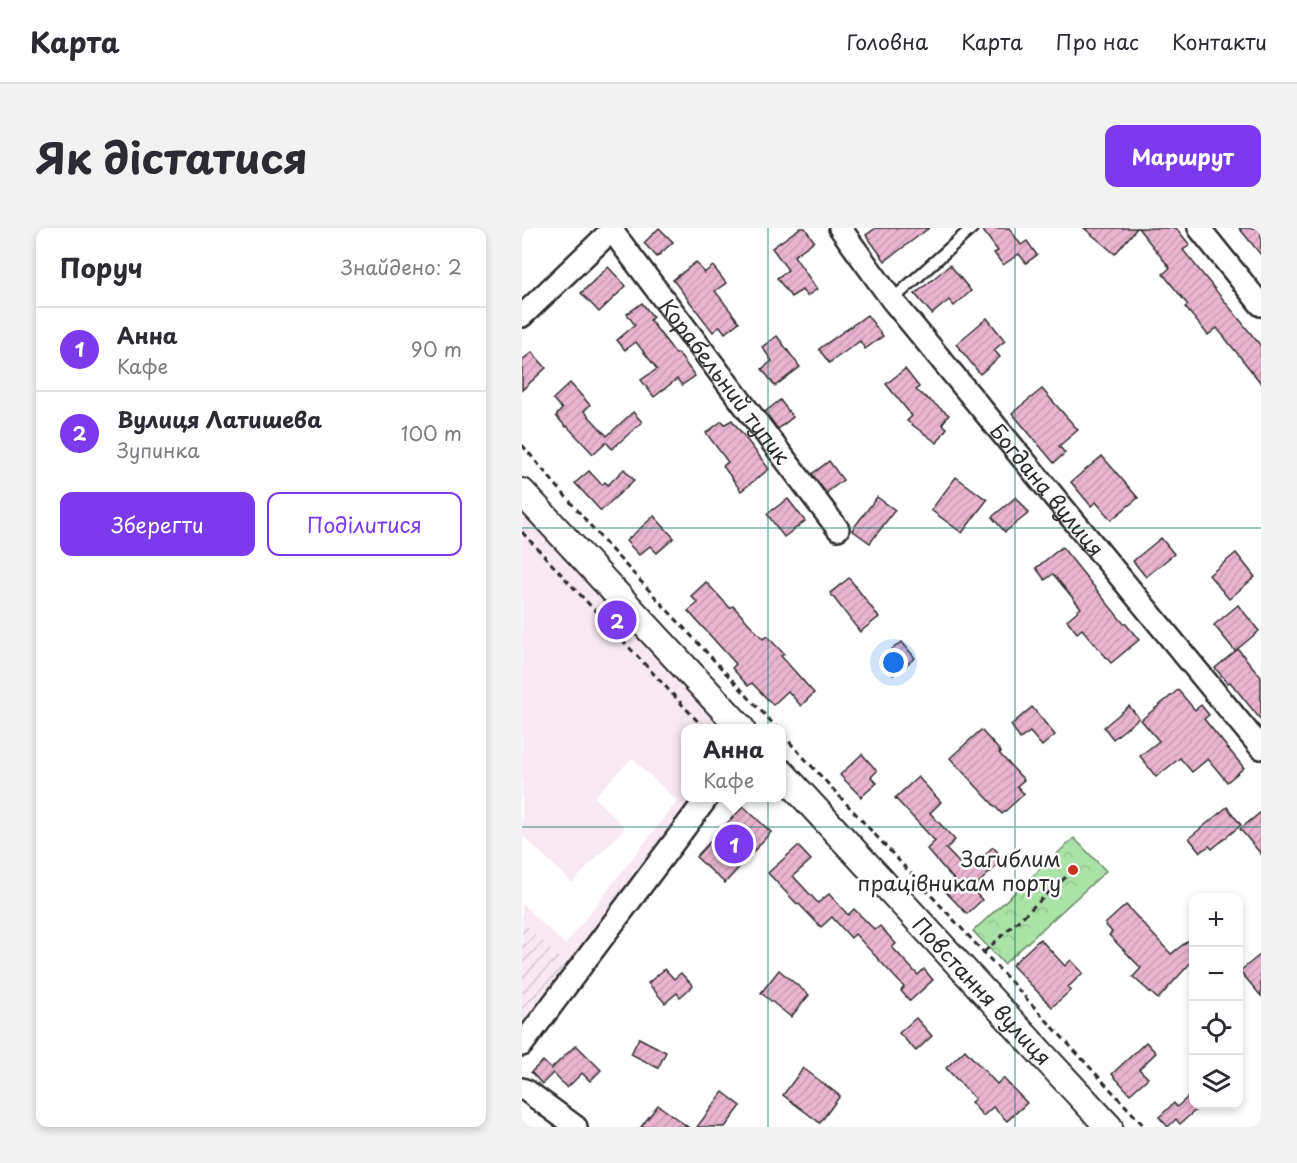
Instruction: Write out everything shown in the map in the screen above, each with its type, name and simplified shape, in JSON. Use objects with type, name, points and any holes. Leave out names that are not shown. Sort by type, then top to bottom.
[{"type":"street","name":"Богдана вулиця","points":[[840,228],[892,300],[1261,748]]},
{"type":"street","points":[[1198,228],[1261,305]]},
{"type":"street","points":[[522,316],[613,229]]},
{"type":"street","name":"Корабельний тупик","points":[[613,229],[838,530]]},
{"type":"street","points":[[522,492],[736,724]]},
{"type":"street","name":"Повстання вулиця","points":[[786,777],[1109,1127]]},
{"type":"street","points":[[522,1045],[704,802]]},
{"type":"street","points":[[522,1089],[576,1127]]},
{"type":"lane","points":[[892,300],[972,228]]},
{"type":"path","points":[[522,445],[606,544],[772,724]]},
{"type":"path","points":[[522,532],[699,724]]},
{"type":"path","points":[[786,738],[1145,1127]]},
{"type":"path","points":[[984,952],[1066,876]]},
{"type":"shaded area","points":[[522,505],[722,724],[681,724],[681,802],[692,802],[566,964],[522,921],[522,904],[565,945],[677,801],[632,758],[594,797],[625,828],[572,883],[522,835]]},
{"type":"shaded area","points":[[522,921],[566,964],[522,1022]]},
{"type":"green space","points":[[1074,838],[1106,871],[1004,964],[973,931]]},
{"type":"building","points":[[659,228],[673,242],[657,257],[644,243]]},
{"type":"building","points":[[800,228],[805,228],[814,241],[794,256],[817,289],[807,296],[802,290],[791,297],[777,278],[788,270],[772,248]]},
{"type":"building","points":[[876,228],[929,228],[885,261],[866,235]]},
{"type":"building","points":[[981,228],[1009,228],[1021,245],[1027,241],[1037,255],[1026,263],[1019,254],[1003,265],[994,253],[998,251]]},
{"type":"building","points":[[1084,228],[1137,228],[1115,254]]},
{"type":"building","points":[[1138,228],[1176,228],[1190,245],[1183,250],[1261,346],[1261,383],[1217,328],[1208,335],[1185,307],[1188,305],[1163,274],[1170,268]]},
{"type":"building","points":[[1239,228],[1261,228],[1261,255]]},
{"type":"building","points":[[696,262],[704,273],[713,266],[726,283],[715,291],[739,322],[725,333],[720,326],[713,332],[673,280]]},
{"type":"building","points":[[950,265],[971,291],[954,306],[949,300],[932,314],[915,294]]},
{"type":"building","points":[[608,267],[626,286],[599,312],[581,293]]},
{"type":"building","points":[[642,303],[653,317],[650,320],[695,376],[682,385],[677,379],[654,397],[641,380],[657,369],[636,342],[625,350],[617,340],[635,325],[627,314]]},
{"type":"building","points":[[867,315],[883,336],[865,349],[860,341],[829,363],[819,349]]},
{"type":"building","points":[[987,318],[1005,341],[994,350],[1000,357],[980,374],[956,344]]},
{"type":"building","points":[[777,336],[800,367],[775,386],[762,369],[772,361],[762,347]]},
{"type":"building","points":[[532,352],[546,368],[522,390],[522,360]]},
{"type":"building","points":[[905,369],[919,387],[916,390],[949,415],[942,424],[947,428],[937,443],[907,421],[912,416],[886,384]]},
{"type":"building","points":[[570,383],[590,405],[584,411],[607,436],[633,412],[642,422],[612,449],[606,442],[593,454],[556,416],[562,409],[553,399]]},
{"type":"building","points":[[1042,389],[1078,430],[1059,446],[1065,453],[1054,463],[1012,413]]},
{"type":"building","points":[[780,400],[793,417],[778,429],[765,412]]},
{"type":"building","points":[[732,420],[769,469],[741,491],[723,466],[728,462],[706,433],[722,421],[725,424]]},
{"type":"building","points":[[1102,456],[1138,498],[1111,520],[1096,502],[1091,506],[1071,482]]},
{"type":"building","points":[[829,461],[843,480],[826,493],[812,474]]},
{"type":"building","points":[[624,469],[634,480],[601,511],[575,483],[589,471],[602,485],[605,482],[608,485]]},
{"type":"building","points":[[956,477],[987,500],[962,533],[931,510]]},
{"type":"building","points":[[877,497],[895,510],[870,543],[852,530]]},
{"type":"building","points":[[1016,497],[1029,513],[1005,532],[992,517]]},
{"type":"building","points":[[788,499],[805,521],[784,537],[767,514]]},
{"type":"building","points":[[654,516],[674,538],[657,553],[650,546],[639,555],[626,541]]},
{"type":"building","points":[[1161,538],[1174,554],[1146,577],[1133,561]]},
{"type":"building","points":[[1062,547],[1139,640],[1111,663],[1082,629],[1077,633],[1067,620],[1081,608],[1053,574],[1045,580],[1036,568]]},
{"type":"building","points":[[1236,553],[1255,577],[1229,599],[1209,575]]},
{"type":"building","points":[[849,578],[879,617],[860,632],[830,593]]},
{"type":"building","points":[[706,582],[730,608],[733,606],[763,639],[767,636],[784,654],[781,656],[814,693],[801,706],[788,691],[773,705],[752,683],[748,686],[732,668],[736,664],[688,611],[698,603],[691,596]]},
{"type":"building","points":[[1238,605],[1259,631],[1235,651],[1214,625]]},
{"type":"building","points":[[902,642],[915,658],[893,675],[880,658]]},
{"type":"building","points":[[1238,649],[1261,677],[1261,720],[1230,682],[1228,683],[1215,668]]},
{"type":"building","points":[[1178,690],[1195,710],[1201,705],[1209,715],[1204,719],[1244,768],[1227,782],[1208,759],[1192,772],[1180,758],[1156,777],[1140,756],[1159,741],[1141,720]]},
{"type":"building","points":[[1129,706],[1139,718],[1113,739],[1104,727]]},
{"type":"building","points":[[1032,707],[1055,735],[1042,746],[1030,732],[1020,739],[1011,725]]},
{"type":"building","points":[[981,730],[1024,780],[1017,786],[1024,794],[1002,814],[950,758]]},
{"type":"building","points":[[862,754],[877,771],[871,777],[877,783],[861,797],[840,775]]},
{"type":"building","points":[[918,777],[941,802],[930,813],[955,840],[946,849],[967,871],[993,847],[1004,859],[972,889],[982,900],[967,914],[945,891],[956,882],[927,849],[935,841],[895,798]]},
{"type":"building","points":[[743,806],[771,832],[725,883],[696,857]]},
{"type":"building","points":[[1227,807],[1241,825],[1212,849],[1209,846],[1200,852],[1189,838]]},
{"type":"building","points":[[1261,812],[1261,854],[1240,829]]},
{"type":"building","points":[[798,846],[811,860],[793,876],[818,903],[829,894],[848,915],[854,909],[875,930],[880,926],[896,944],[892,947],[918,975],[924,969],[933,980],[910,1001],[901,991],[904,987],[855,934],[851,938],[832,917],[821,927],[768,873]]},
{"type":"building","points":[[1126,905],[1171,954],[1189,940],[1189,965],[1158,999],[1133,977],[1141,968],[1109,935],[1112,932],[1105,924]]},
{"type":"building","points":[[1040,939],[1065,966],[1071,960],[1083,973],[1068,987],[1071,990],[1052,1007],[1012,965]]},
{"type":"building","points":[[1261,954],[1261,996],[1243,975],[1243,969]]},
{"type":"building","points":[[665,969],[674,979],[681,973],[693,986],[680,997],[677,993],[665,1003],[648,983]]},
{"type":"building","points":[[779,970],[809,995],[791,1017],[761,993]]},
{"type":"building","points":[[916,1018],[932,1036],[916,1051],[899,1033]]},
{"type":"building","points":[[639,1038],[666,1052],[658,1068],[631,1054]]},
{"type":"building","points":[[1146,1042],[1156,1053],[1139,1069],[1148,1078],[1130,1094],[1112,1074]]},
{"type":"building","points":[[576,1045],[601,1070],[590,1081],[582,1073],[567,1088],[553,1073],[542,1084],[531,1072],[543,1061],[551,1069]]},
{"type":"building","points":[[965,1050],[997,1084],[1003,1078],[1027,1103],[1007,1121],[993,1107],[983,1116],[971,1102],[975,1099],[946,1068]]},
{"type":"building","points":[[803,1068],[840,1096],[820,1123],[783,1095]]},
{"type":"building","points":[[723,1092],[741,1106],[725,1127],[697,1127]]},
{"type":"building","points":[[1188,1097],[1189,1109],[1197,1109],[1180,1124],[1176,1119],[1168,1127],[1159,1117],[1174,1103],[1177,1107]]},
{"type":"building","points":[[658,1105],[688,1127],[641,1127]]},
{"type":"place","name":"Вулиця Латишева","points":[[617,620]]},
{"type":"place","name":"Анна","points":[[734,844]]},
{"type":"place","name":"Загиблим працівникам порту","points":[[1073,870]]}]
